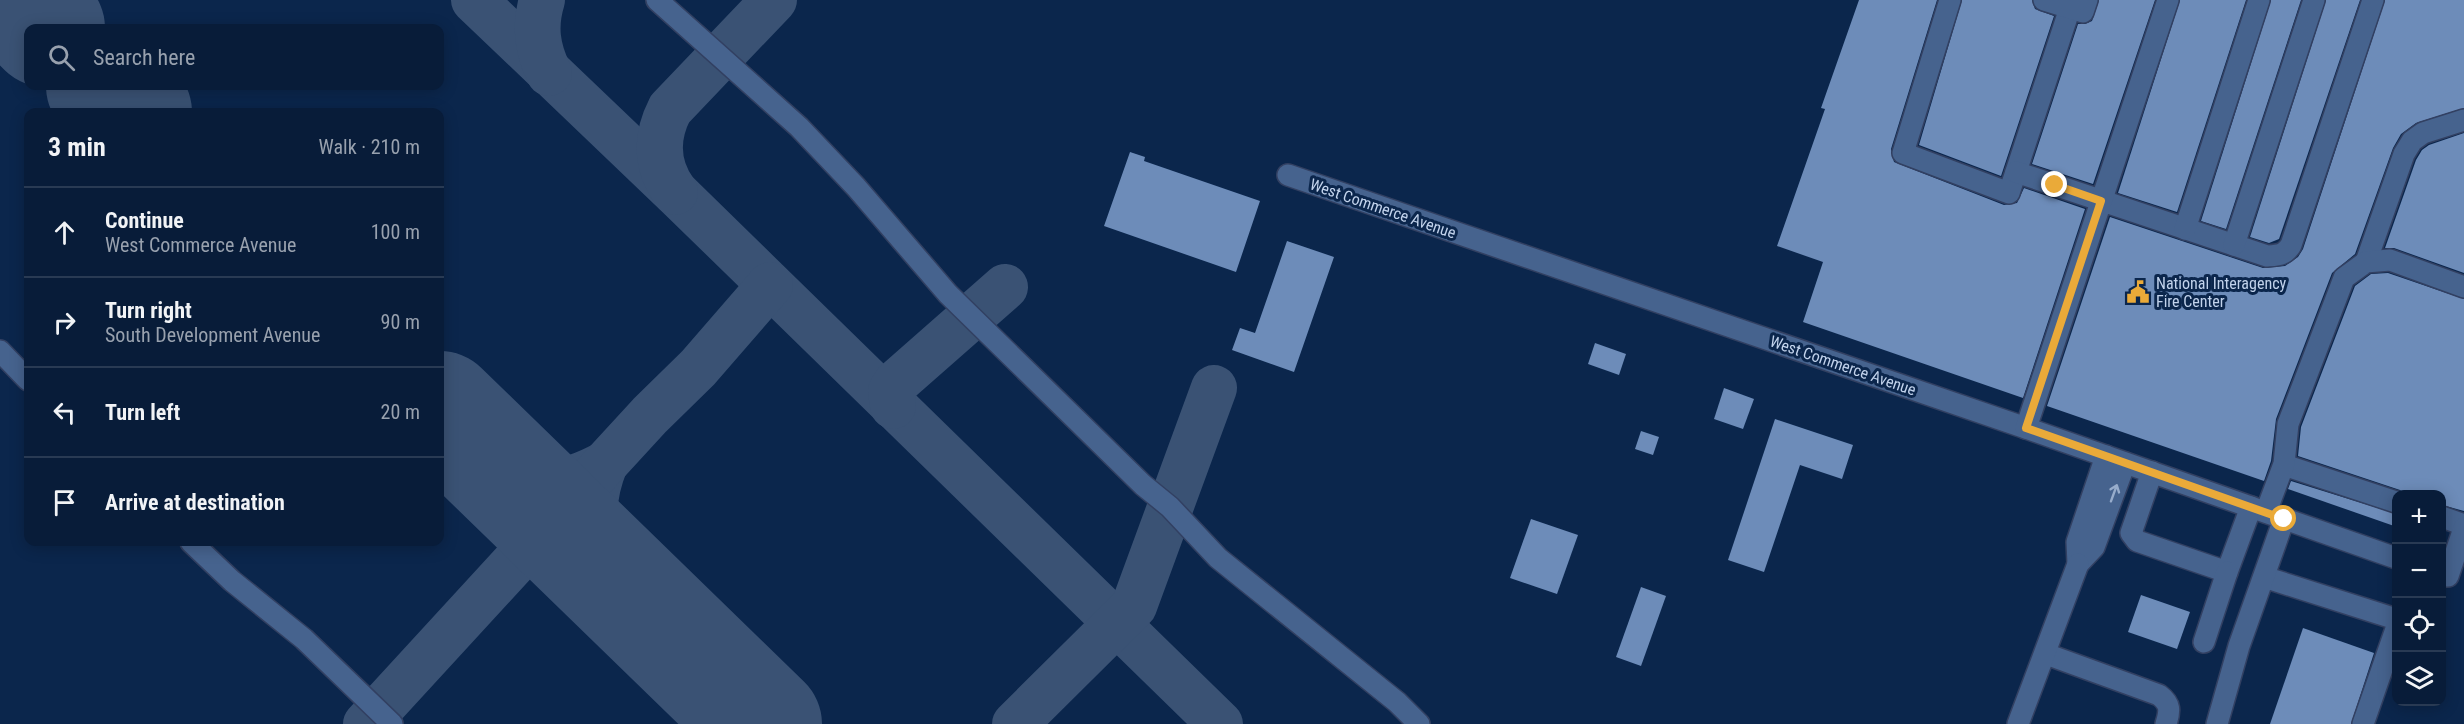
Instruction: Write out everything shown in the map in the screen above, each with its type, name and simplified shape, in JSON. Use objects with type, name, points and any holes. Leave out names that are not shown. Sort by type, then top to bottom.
[{"type":"street","points":[[657,0],[799,127],[856,187],[948,294],[1143,485],[1170,507],[1218,558],[1397,702],[1419,724]]},
{"type":"street","points":[[1950,0],[1903,153],[2009,193],[2078,4],[2044,0]]},
{"type":"street","points":[[2026,428],[2168,0]]},
{"type":"street","points":[[2184,229],[2259,0]]},
{"type":"street","points":[[2234,245],[2314,0]]},
{"type":"street","points":[[2016,172],[2267,256],[2287,252],[2373,0]]},
{"type":"street","points":[[2366,262],[2404,154],[2412,141],[2423,134],[2464,120]]},
{"type":"street","name":"West Commerce Avenue","points":[[1288,175],[2392,556]]},
{"type":"street","points":[[2204,642],[2227,572],[2267,513],[2284,465],[2288,424],[2344,278],[2366,262],[2390,260],[2464,287]]},
{"type":"street","points":[[0,351],[24,376]]},
{"type":"street","points":[[2018,724],[2078,564],[2077,542],[2094,520],[2115,459]]},
{"type":"street","points":[[2284,465],[2392,500]]},
{"type":"street","points":[[2131,533],[2152,472]]},
{"type":"street","points":[[2217,724],[2239,646],[2264,577],[2267,513]]},
{"type":"street","points":[[2446,519],[2464,526],[2451,578]]},
{"type":"street","points":[[2094,520],[2131,533],[2137,541],[2227,572]]},
{"type":"street","points":[[195,546],[232,581],[304,639],[392,724]]},
{"type":"street","points":[[2264,577],[2392,617]]},
{"type":"street","points":[[2363,724],[2392,643]]},
{"type":"street","points":[[2046,654],[2159,695],[2168,702],[2170,711],[2166,724]]},
{"type":"building","points":[[1859,0],[1937,0],[1891,149],[1894,162],[2004,205],[2017,203],[2024,188],[2085,209],[2023,398],[1803,322],[1823,262],[1777,246],[1825,109],[1821,108]]},
{"type":"building","points":[[1962,0],[2032,0],[2035,9],[2054,16],[2001,176],[1919,145]]},
{"type":"building","points":[[2099,0],[2155,0],[2093,184],[2032,164],[2078,24],[2092,21]]},
{"type":"building","points":[[2180,0],[2246,0],[2177,212],[2118,193]]},
{"type":"building","points":[[2271,0],[2301,0],[2226,229],[2201,221]]},
{"type":"building","points":[[2326,0],[2360,0],[2279,239],[2269,243],[2250,237]]},
{"type":"building","points":[[2385,0],[2464,0],[2464,108],[2416,123],[2401,134],[2393,148],[2355,254],[2332,273],[2276,419],[2271,461],[2264,481],[2047,406],[2110,217],[2263,268],[2285,266],[2298,257],[2303,249]]},
{"type":"building","points":[[2464,133],[2464,273],[2394,248],[2385,248],[2416,160],[2422,150],[2429,145]]},
{"type":"building","points":[[1130,152],[1145,157],[1144,161],[1260,201],[1236,272],[1104,226]]},
{"type":"building","points":[[1287,241],[1334,257],[1294,372],[1232,350],[1240,328],[1255,333]]},
{"type":"building","points":[[2388,273],[2464,299],[2464,511],[2446,506],[2446,490],[2400,490],[2298,456],[2301,427],[2355,286],[2371,274]]},
{"type":"building","points":[[1595,343],[1626,354],[1619,375],[1588,364]]},
{"type":"building","points":[[1724,388],[1754,399],[1743,429],[1714,419]]},
{"type":"building","points":[[1775,419],[1853,445],[1842,479],[1800,465],[1764,572],[1728,560]]},
{"type":"building","points":[[1641,431],[1659,437],[1653,455],[1635,449]]},
{"type":"building","points":[[2291,481],[2392,512],[2392,525],[2288,489]]},
{"type":"building","points":[[1531,519],[1578,535],[1557,594],[1510,578]]},
{"type":"building","points":[[1641,587],[1666,596],[1641,666],[1616,657]]},
{"type":"building","points":[[2141,595],[2190,612],[2177,649],[2128,632]]},
{"type":"building","points":[[2303,628],[2374,653],[2351,724],[2270,724]]},
{"type":"taxiway","points":[[474,0],[678,195],[1220,724]]},
{"type":"taxiway","points":[[542,0],[538,19],[538,37],[549,73]]},
{"type":"taxiway","points":[[675,192],[664,172],[660,152],[662,131],[670,109],[774,0]]},
{"type":"taxiway","points":[[366,724],[650,415],[698,368],[770,285]]},
{"type":"taxiway","points":[[893,406],[891,391],[897,382],[1005,287]]},
{"type":"taxiway","points":[[1015,724],[1134,606],[1214,388]]},
{"type":"taxiway","points":[[486,455],[518,472],[544,480],[557,481],[570,479],[605,464]]},
{"type":"taxiway","points":[[605,464],[596,495],[595,523],[602,550],[615,580]]},
{"type":"runway","points":[[17,0],[42,24]]},
{"type":"runway","points":[[109,90],[129,108]]},
{"type":"runway","points":[[444,414],[763,724]]},
{"type":"place","name":"National Interagency Fire Center","points":[[2138,292]]},
{"type":"route","points":[[2055,185],[2101,201],[2026,428],[2284,519]]}]
